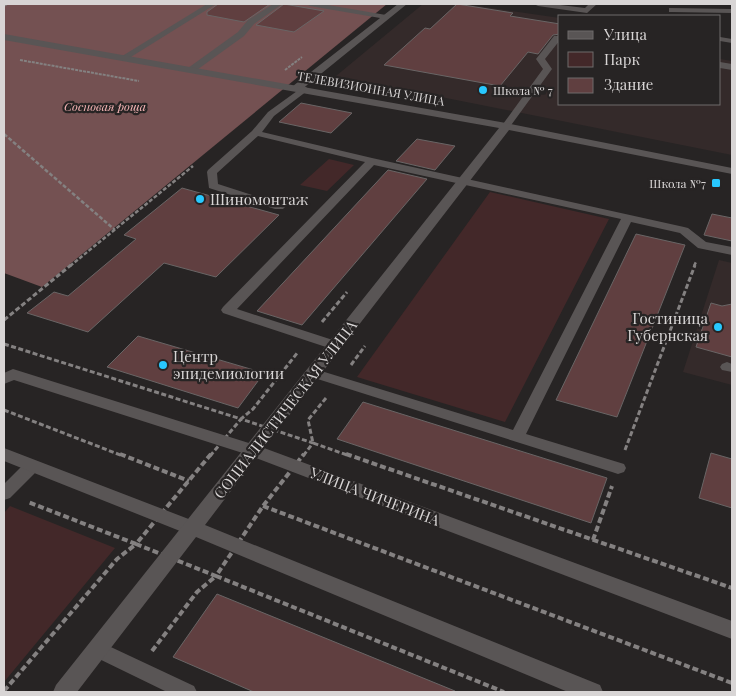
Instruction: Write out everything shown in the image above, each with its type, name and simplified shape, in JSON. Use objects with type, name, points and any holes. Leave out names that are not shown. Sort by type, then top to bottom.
[{"type":"street","points":[[300,89],[402,4]]},
{"type":"street","name":"ТЕЛЕВИЗИОННАЯ УЛИЦА","points":[[4,37],[506,126],[732,171]]},
{"type":"street","name":"СОЦИАЛИСТИЧЕСКАЯ УЛИЦА","points":[[64,692],[506,126]]},
{"type":"street","name":"УЛИЦА ЧИЧЕРИНА","points":[[8,377],[252,450],[732,630]]},
{"type":"street","points":[[4,454],[192,528],[592,692]]},
{"type":"lane","points":[[123,58],[212,4]]},
{"type":"lane","points":[[190,70],[241,34],[251,22],[278,4]]},
{"type":"lane","points":[[310,4],[386,17]]},
{"type":"lane","points":[[538,4],[587,11],[593,4]]},
{"type":"lane","points":[[672,10],[732,11]]},
{"type":"lane","points":[[506,126],[548,69],[540,59],[558,38]]},
{"type":"lane","points":[[279,207],[213,186],[212,172],[256,133],[272,114],[300,89]]},
{"type":"lane","points":[[256,133],[372,161],[684,230],[702,245],[732,251]]},
{"type":"lane","points":[[334,345],[228,310],[372,161]]},
{"type":"lane","points":[[517,436],[628,217]]},
{"type":"lane","points":[[313,373],[618,468]]},
{"type":"lane","points":[[4,494],[32,466]]},
{"type":"lane","points":[[98,649],[188,692]]},
{"type":"path","points":[[13,59],[60,69],[148,83]]},
{"type":"path","points":[[4,134],[115,230]]},
{"type":"path","points":[[4,320],[200,161]]},
{"type":"path","points":[[593,540],[618,468],[702,245]]},
{"type":"path","points":[[368,342],[308,420],[313,443],[732,588]]},
{"type":"path","points":[[4,410],[189,481]]},
{"type":"path","points":[[4,494],[136,544],[117,559],[4,691]]},
{"type":"path","points":[[264,506],[732,683]]},
{"type":"path","points":[[139,669],[197,592],[216,576],[504,692]]},
{"type":"shaded area","name":"Школа № 7","points":[[423,4],[464,4],[558,18],[558,105],[721,105],[721,59],[732,61],[732,155],[336,76]]},
{"type":"shaded area","points":[[719,260],[732,263],[732,385],[683,372]]},
{"type":"green space","name":"Сосновая роща","points":[[4,4],[387,4],[42,287],[4,273]]},
{"type":"green space","points":[[329,159],[354,165],[327,191],[300,185]]},
{"type":"green space","points":[[490,192],[609,219],[505,422],[357,377]]},
{"type":"green space","points":[[10,506],[115,548],[4,682],[4,513]]},
{"type":"building","points":[[218,4],[270,4],[244,22],[207,15],[207,12]]},
{"type":"building","points":[[284,4],[324,11],[294,32],[256,25]]},
{"type":"building","points":[[457,4],[513,13],[510,16],[558,24],[558,34],[553,35],[538,54],[528,52],[500,86],[384,65],[425,28],[430,29]]},
{"type":"building","points":[[301,103],[352,113],[331,133],[279,122]]},
{"type":"building","points":[[417,139],[455,146],[435,170],[396,161]]},
{"type":"building","points":[[388,170],[427,179],[302,325],[257,311]]},
{"type":"building","points":[[182,188],[279,215],[216,277],[164,263],[88,332],[27,313],[54,292],[68,296],[136,239],[124,235]]},
{"type":"building","points":[[712,214],[732,218],[732,241],[704,235]]},
{"type":"building","points":[[636,234],[685,245],[617,417],[556,400]]},
{"type":"building","name":"Гостиница Губернская","points":[[711,303],[722,306],[732,304],[732,357],[696,347]]},
{"type":"building","points":[[138,336],[264,373],[238,408],[107,367]]},
{"type":"building","points":[[363,402],[607,478],[591,523],[337,439]]},
{"type":"building","points":[[711,453],[732,459],[732,508],[699,498]]},
{"type":"building","points":[[217,594],[455,692],[254,692],[173,657]]},
{"type":"place","name":"Школа № 7","points":[[483,90]]},
{"type":"place","name":"Школа №7","points":[[716,183]]},
{"type":"place","name":"Шиномонтаж","points":[[200,199]]},
{"type":"place","name":"Гостиница Губернская","points":[[718,327]]},
{"type":"place","name":"Центр эпидемиологии","points":[[163,365]]}]
